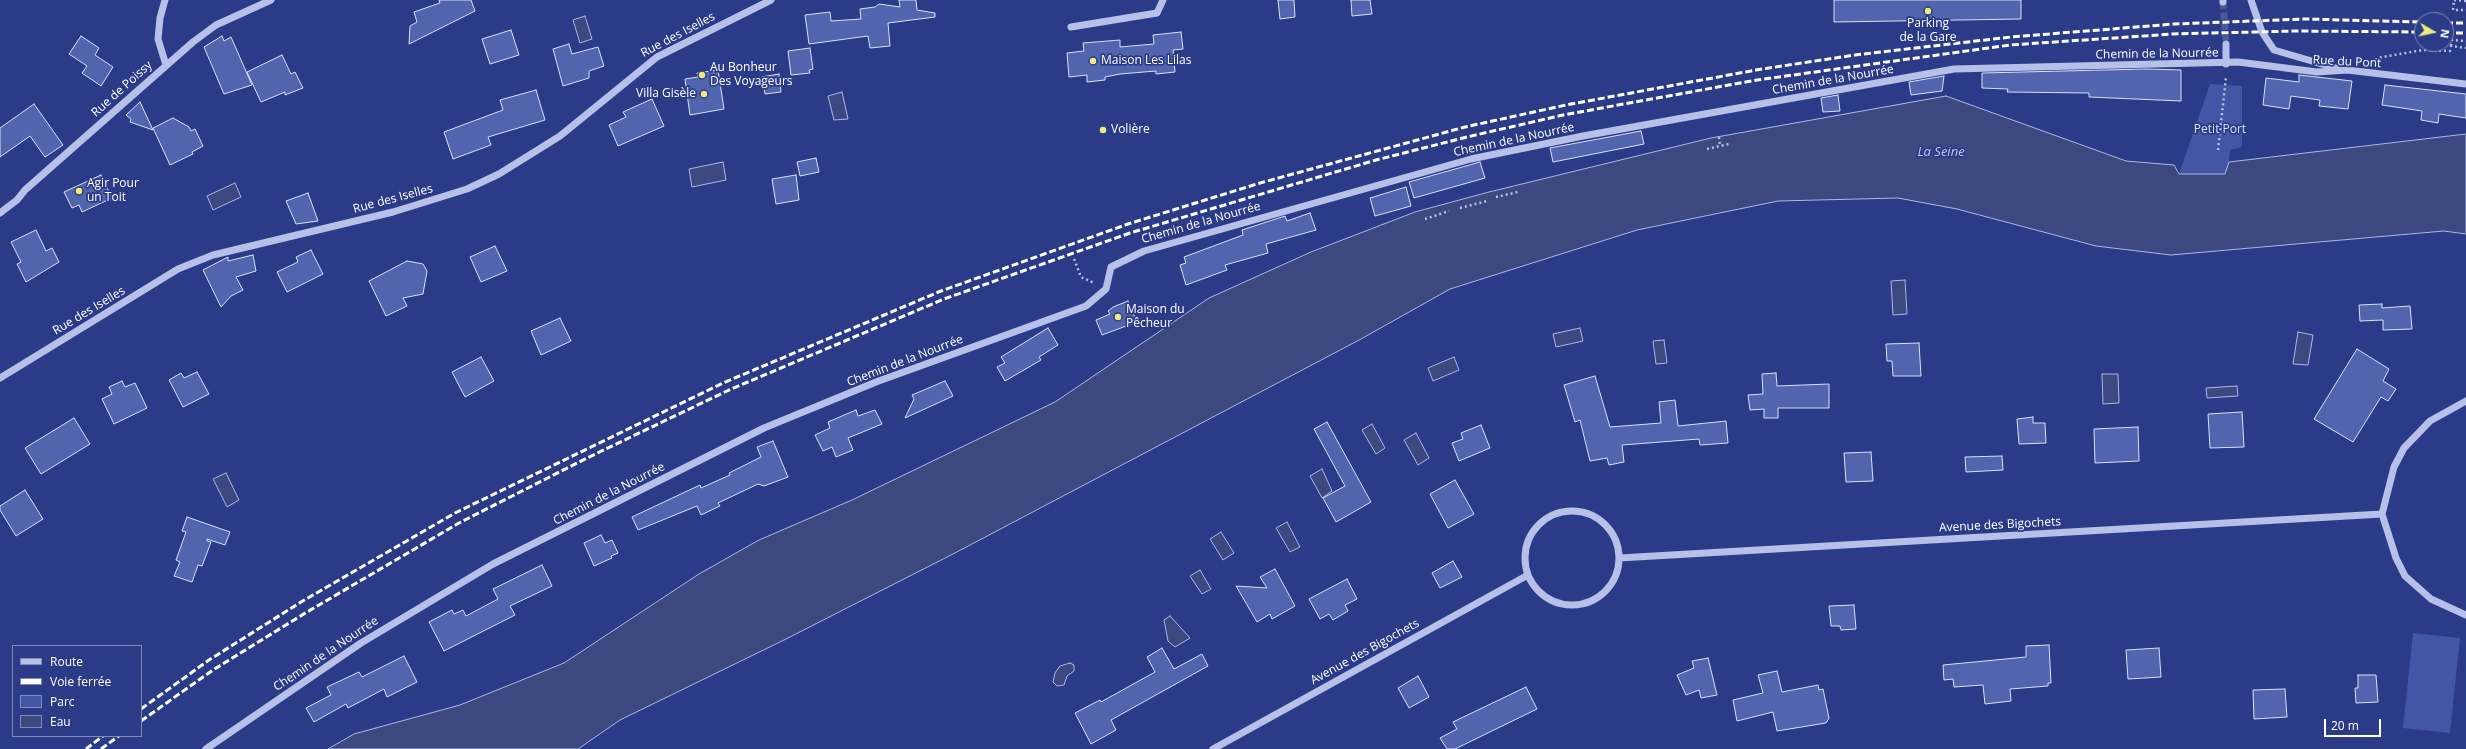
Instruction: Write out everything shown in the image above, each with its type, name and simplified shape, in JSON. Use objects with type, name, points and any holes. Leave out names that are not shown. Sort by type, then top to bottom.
[{"type":"street","points":[[165,0],[160,18],[158,39],[166,64]]},
{"type":"street","name":"Rue de Poissy","points":[[0,213],[18,200],[26,190],[166,64],[216,25],[271,0]]},
{"type":"street","name":"Rue des Iselles","points":[[0,378],[178,269],[213,255],[393,212],[468,189],[499,174],[560,136],[657,57],[771,0]]},
{"type":"street","points":[[1071,27],[1157,13],[1163,0]]},
{"type":"street","points":[[2251,0],[2262,32],[2274,50],[2346,70]]},
{"type":"street","points":[[2226,44],[2226,64]]},
{"type":"street","name":"Rue du Pont","points":[[2226,64],[2238,62],[2317,72],[2346,70],[2466,84]]},
{"type":"street","name":"Chemin de la Nourrée","points":[[206,749],[361,643],[493,564],[764,428],[876,382],[1086,306],[1106,289],[1111,267],[1144,251],[1471,159],[1583,136],[1954,69],[2226,64]]},
{"type":"street","points":[[2466,401],[2430,421],[2404,448],[2394,467],[2382,514],[2396,558],[2405,576],[2432,599],[2466,615]]},
{"type":"street","points":[[1571,511],[1586,513],[1599,520],[1610,530],[1616,543],[1619,558],[1616,574],[1608,588],[1596,598],[1580,604],[1564,604],[1549,599],[1536,589],[1528,575],[1526,553],[1533,532],[1543,521],[1556,514],[1571,511]]},
{"type":"street","name":"Avenue des Bigochets","points":[[1619,558],[2382,514]]},
{"type":"street","name":"Avenue des Bigochets","points":[[1213,749],[1528,575]]},
{"type":"path","points":[[2466,1],[2454,0],[2451,10],[2466,10]]},
{"type":"path","points":[[2454,40],[2466,41]]},
{"type":"path","points":[[2454,46],[2466,48]]},
{"type":"path","points":[[2374,63],[2377,58],[2414,52]]},
{"type":"path","points":[[2218,150],[2226,85]]},
{"type":"path","points":[[1719,137],[1720,146]]},
{"type":"path","points":[[1707,149],[1730,144]]},
{"type":"path","points":[[1496,197],[1518,192]]},
{"type":"path","points":[[1460,208],[1487,201]]},
{"type":"path","points":[[1425,219],[1449,212]]},
{"type":"path","points":[[1074,259],[1081,277]]},
{"type":"green space","name":"Petit Port","points":[[2210,84],[2242,86],[2242,147],[2230,150],[2229,162],[2225,174],[2179,174]]},
{"type":"green space","points":[[2413,633],[2460,638],[2450,733],[2403,728]]},
{"type":"water","points":[[585,16],[592,39],[580,43],[573,20]]},
{"type":"water","points":[[842,92],[848,119],[834,120],[828,96]]},
{"type":"water","name":"La Seine","points":[[1946,96],[2126,161],[2174,165],[2179,174],[2225,174],[2229,162],[2466,134],[2466,234],[2444,231],[2171,255],[2096,246],[1957,209],[1898,198],[1778,201],[1637,230],[1450,289],[1361,339],[953,554],[784,640],[620,720],[578,749],[328,749],[354,734],[460,705],[564,663],[699,574],[759,540],[852,500],[1055,402],[1209,298],[1311,252],[1415,212],[1489,192],[1711,138]]},
{"type":"water","points":[[723,162],[726,180],[692,187],[689,169]]},
{"type":"water","points":[[235,183],[241,197],[213,210],[207,196]]},
{"type":"water","points":[[1905,280],[1907,314],[1893,315],[1891,281]]},
{"type":"water","points":[[1580,328],[1583,341],[1556,347],[1553,334]]},
{"type":"water","points":[[2298,332],[2313,335],[2308,365],[2293,364]]},
{"type":"water","points":[[1664,340],[1667,363],[1656,364],[1653,341]]},
{"type":"water","points":[[1454,357],[1459,370],[1433,381],[1428,368]]},
{"type":"water","points":[[2102,374],[2118,374],[2119,403],[2103,404]]},
{"type":"water","points":[[2237,386],[2238,396],[2207,398],[2206,388]]},
{"type":"water","points":[[1372,424],[1385,448],[1376,454],[1362,430]]},
{"type":"water","points":[[1416,433],[1429,458],[1418,465],[1404,440]]},
{"type":"water","points":[[1322,469],[1332,491],[1322,498],[1310,476]]},
{"type":"water","points":[[226,473],[239,500],[227,507],[213,479]]},
{"type":"water","points":[[1287,522],[1300,547],[1290,552],[1276,528]]},
{"type":"water","points":[[1221,532],[1234,553],[1223,560],[1210,539]]},
{"type":"water","points":[[1200,570],[1211,589],[1202,594],[1190,576]]},
{"type":"water","points":[[1170,616],[1190,638],[1175,647],[1168,641],[1164,620]]},
{"type":"water","points":[[1070,663],[1074,665],[1074,671],[1067,676],[1064,685],[1057,686],[1053,682],[1055,673],[1060,666]]},
{"type":"building","points":[[439,0],[471,0],[475,11],[409,44],[410,26],[417,22],[414,12],[440,3]]},
{"type":"building","points":[[899,0],[916,0],[917,10],[935,13],[935,17],[888,23],[890,46],[870,48],[868,36],[809,44],[805,15],[830,12],[831,21],[861,19],[860,9],[875,7],[879,4],[900,7]]},
{"type":"building","points":[[1278,0],[1294,0],[1295,17],[1280,19]]},
{"type":"building","points":[[1351,0],[1370,0],[1372,14],[1352,16]]},
{"type":"building","name":"Parking de la Gare","points":[[1834,0],[2021,0],[2021,19],[1834,22]]},
{"type":"building","points":[[511,30],[519,55],[490,64],[482,39]]},
{"type":"building","points":[[1181,32],[1183,49],[1173,50],[1175,72],[1156,74],[1156,71],[1120,74],[1105,77],[1105,80],[1087,82],[1087,75],[1069,77],[1067,53],[1084,51],[1083,43],[1120,40],[1120,47],[1154,44],[1153,35]]},
{"type":"building","points":[[81,36],[99,48],[95,55],[113,67],[101,86],[82,73],[87,66],[69,54]]},
{"type":"building","points":[[222,36],[224,41],[231,37],[252,85],[224,94],[204,47]]},
{"type":"building","points":[[569,44],[572,54],[598,47],[604,66],[589,71],[589,78],[563,86],[553,49]]},
{"type":"building","points":[[810,48],[813,69],[809,70],[810,73],[791,75],[788,51]]},
{"type":"building","points":[[282,55],[291,74],[295,72],[303,88],[285,95],[285,92],[261,102],[247,72]]},
{"type":"building","points":[[2146,69],[2181,70],[2181,101],[2089,97],[2089,93],[2007,92],[2008,89],[1982,88],[1982,73]]},
{"type":"building","name":"Villa Gisèle","points":[[718,70],[724,109],[690,115],[685,79],[698,77],[697,73]]},
{"type":"building","points":[[779,74],[781,92],[765,94],[762,77]]},
{"type":"building","points":[[2299,75],[2352,81],[2348,109],[2319,106],[2320,100],[2291,96],[2289,109],[2263,105],[2266,78],[2299,82]]},
{"type":"building","points":[[1944,76],[1942,91],[1911,95],[1909,82]]},
{"type":"building","points":[[2385,85],[2466,94],[2466,118],[2439,114],[2438,123],[2421,120],[2422,111],[2382,105]]},
{"type":"building","points":[[536,90],[545,120],[488,137],[491,145],[453,159],[444,132],[503,110],[500,100]]},
{"type":"building","points":[[1838,95],[1840,111],[1823,112],[1821,98]]},
{"type":"building","points":[[652,99],[664,126],[618,146],[609,125],[626,117],[623,112]]},
{"type":"building","points":[[140,102],[153,130],[130,122],[131,119],[126,115]]},
{"type":"building","points":[[34,104],[63,145],[45,157],[30,136],[0,157],[0,128]]},
{"type":"building","points":[[173,118],[189,127],[191,131],[195,129],[203,146],[192,152],[193,154],[170,165],[153,128]]},
{"type":"building","points":[[1641,131],[1644,144],[1553,162],[1550,148]]},
{"type":"building","points":[[816,158],[819,172],[800,176],[797,162]]},
{"type":"building","points":[[1480,162],[1485,178],[1414,198],[1409,182]]},
{"type":"building","points":[[101,175],[112,198],[82,212],[79,205],[72,208],[64,192]]},
{"type":"building","points":[[796,175],[799,200],[776,204],[772,179]]},
{"type":"building","points":[[1406,187],[1411,206],[1375,216],[1370,198]]},
{"type":"building","points":[[308,193],[318,221],[296,224],[286,201]]},
{"type":"building","points":[[1310,213],[1316,230],[1266,244],[1268,253],[1225,265],[1227,270],[1186,285],[1180,265],[1186,263],[1184,257],[1243,235],[1242,230],[1285,216],[1287,221]]},
{"type":"building","points":[[36,230],[46,251],[52,248],[59,262],[26,282],[17,264],[21,262],[11,242]]},
{"type":"building","points":[[495,246],[507,271],[481,282],[470,257]]},
{"type":"building","points":[[311,250],[323,274],[287,292],[277,272],[298,262],[296,257]]},
{"type":"building","points":[[253,255],[256,271],[236,277],[243,290],[231,296],[221,307],[203,270],[228,257],[228,261]]},
{"type":"building","points":[[407,261],[423,264],[427,271],[423,294],[403,298],[407,306],[386,316],[369,281]]},
{"type":"building","name":"Maison du Pêcheur","points":[[1128,301],[1137,322],[1102,335],[1096,320],[1110,314],[1108,311],[1113,307]]},
{"type":"building","points":[[2382,304],[2382,308],[2410,306],[2412,329],[2383,330],[2383,320],[2360,321],[2359,305]]},
{"type":"building","points":[[560,318],[571,341],[541,355],[531,331]]},
{"type":"building","points":[[1048,328],[1058,345],[1039,357],[1041,360],[1005,381],[997,367],[1005,363],[1001,357]]},
{"type":"building","points":[[1919,343],[1921,376],[1893,376],[1892,361],[1887,361],[1886,344]]},
{"type":"building","points":[[2357,349],[2389,369],[2383,381],[2396,389],[2388,401],[2381,397],[2353,442],[2314,419]]},
{"type":"building","points":[[481,357],[494,381],[465,397],[452,372]]},
{"type":"building","points":[[197,372],[209,394],[183,407],[169,380],[181,373],[184,378]]},
{"type":"building","points":[[1776,373],[1777,386],[1829,384],[1829,408],[1778,408],[1778,418],[1764,418],[1764,409],[1750,410],[1748,395],[1763,394],[1762,374]]},
{"type":"building","points":[[1595,376],[1610,427],[1661,423],[1659,402],[1675,400],[1678,426],[1726,421],[1728,443],[1700,445],[1699,439],[1622,445],[1624,462],[1609,465],[1607,458],[1590,461],[1580,420],[1575,422],[1564,385]]},
{"type":"building","points":[[122,381],[125,387],[135,383],[147,408],[114,424],[102,399],[112,394],[109,387]]},
{"type":"building","points":[[945,381],[953,396],[905,418],[914,399],[912,395]]},
{"type":"building","points":[[856,410],[858,416],[875,410],[882,424],[848,438],[853,450],[836,457],[832,447],[823,451],[815,435],[830,428],[828,422]]},
{"type":"building","points":[[2242,412],[2244,447],[2210,448],[2208,414]]},
{"type":"building","points":[[2033,417],[2033,423],[2045,423],[2046,443],[2019,444],[2017,419]]},
{"type":"building","points":[[74,418],[90,444],[41,474],[25,448]]},
{"type":"building","points":[[1327,422],[1371,502],[1336,522],[1323,498],[1345,486],[1314,429]]},
{"type":"building","points":[[1481,425],[1490,448],[1459,461],[1452,443],[1463,439],[1461,433]]},
{"type":"building","points":[[2138,427],[2139,461],[2095,463],[2094,429]]},
{"type":"building","points":[[773,441],[788,477],[764,486],[758,484],[718,503],[720,506],[701,515],[697,506],[638,530],[632,517],[700,485],[701,488],[730,475],[729,473],[761,457],[757,447]]},
{"type":"building","points":[[1871,452],[1873,481],[1846,482],[1844,453]]},
{"type":"building","points":[[2002,456],[2003,470],[1966,472],[1965,457]]},
{"type":"building","points":[[1455,480],[1474,514],[1448,528],[1430,494]]},
{"type":"building","points":[[25,490],[43,519],[16,536],[0,510],[0,506]]},
{"type":"building","points":[[187,517],[230,532],[225,545],[207,539],[207,541],[211,542],[202,566],[198,565],[192,582],[174,576],[180,562],[176,560],[186,532],[182,531]]},
{"type":"building","points":[[601,535],[605,543],[612,540],[618,553],[611,556],[612,558],[594,566],[584,543]]},
{"type":"building","points":[[1453,561],[1462,577],[1440,588],[1432,573]]},
{"type":"building","points":[[542,565],[552,586],[510,606],[515,615],[444,651],[429,622],[452,610],[454,614],[463,610],[466,616],[498,599],[493,589]]},
{"type":"building","points":[[1275,569],[1295,606],[1272,619],[1270,614],[1257,622],[1236,586],[1267,588],[1260,577]]},
{"type":"building","points":[[1347,579],[1357,599],[1345,605],[1348,611],[1333,620],[1329,614],[1320,619],[1309,599]]},
{"type":"building","points":[[1854,605],[1856,629],[1841,630],[1840,626],[1831,626],[1829,606]]},
{"type":"building","points":[[2049,645],[2051,683],[2048,683],[2048,686],[2010,689],[2011,701],[1985,704],[1983,685],[1954,687],[1953,679],[1944,680],[1943,665],[2026,657],[2026,646]]},
{"type":"building","points":[[1162,648],[1174,669],[1202,654],[1208,666],[1111,720],[1116,730],[1091,744],[1075,713],[1100,700],[1101,702],[1155,672],[1147,657]]},
{"type":"building","points":[[2159,648],[2161,677],[2128,679],[2126,650]]},
{"type":"building","points":[[404,656],[417,682],[387,697],[384,689],[348,708],[346,704],[314,722],[306,708],[331,695],[327,687],[359,672],[362,677]]},
{"type":"building","points":[[1708,658],[1717,695],[1701,698],[1699,690],[1686,695],[1677,675],[1694,668],[1692,661]]},
{"type":"building","points":[[1777,671],[1782,692],[1818,685],[1819,690],[1823,689],[1829,718],[1826,723],[1777,731],[1773,712],[1737,721],[1733,700],[1763,693],[1758,675]]},
{"type":"building","points":[[2358,675],[2376,675],[2378,702],[2356,703],[2355,688],[2358,688]]},
{"type":"building","points":[[1418,676],[1429,697],[1409,708],[1398,688]]},
{"type":"building","points":[[1526,687],[1537,709],[1455,749],[1447,749],[1440,738],[1457,729],[1453,722]]},
{"type":"building","points":[[2285,689],[2287,717],[2254,719],[2253,690]]},
{"type":"tunnel","points":[[2223,2],[2226,44]]},
{"type":"railway","points":[[142,708],[209,660],[301,602],[455,513],[723,383],[941,291],[1128,224],[1260,183],[1465,127],[1566,105],[1756,70],[1855,55],[2011,37],[2174,24],[2305,19],[2414,22]]},
{"type":"railway","points":[[2454,23],[2465,23]]},
{"type":"railway","points":[[142,720],[213,670],[307,612],[459,523],[587,458],[729,390],[944,299],[1130,233],[1376,160],[1467,137],[1563,115],[1757,80],[2010,45],[2173,34],[2294,31],[2414,32]]},
{"type":"railway","points":[[2454,33],[2465,33]]},
{"type":"railway","points":[[86,749],[102,737]]},
{"type":"railway","points":[[101,749],[118,737]]},
{"type":"place","name":"Parking de la Gare","points":[[1928,11]]},
{"type":"place","name":"Maison Les Lilas","points":[[1093,61]]},
{"type":"place","name":"Au Bonheur Des Voyageurs","points":[[702,75]]},
{"type":"place","name":"Villa Gisèle","points":[[704,94]]},
{"type":"place","name":"Volière","points":[[1103,130]]},
{"type":"place","name":"Agir Pour un Toit","points":[[79,191]]},
{"type":"place","name":"Maison du Pêcheur","points":[[1118,317]]}]
